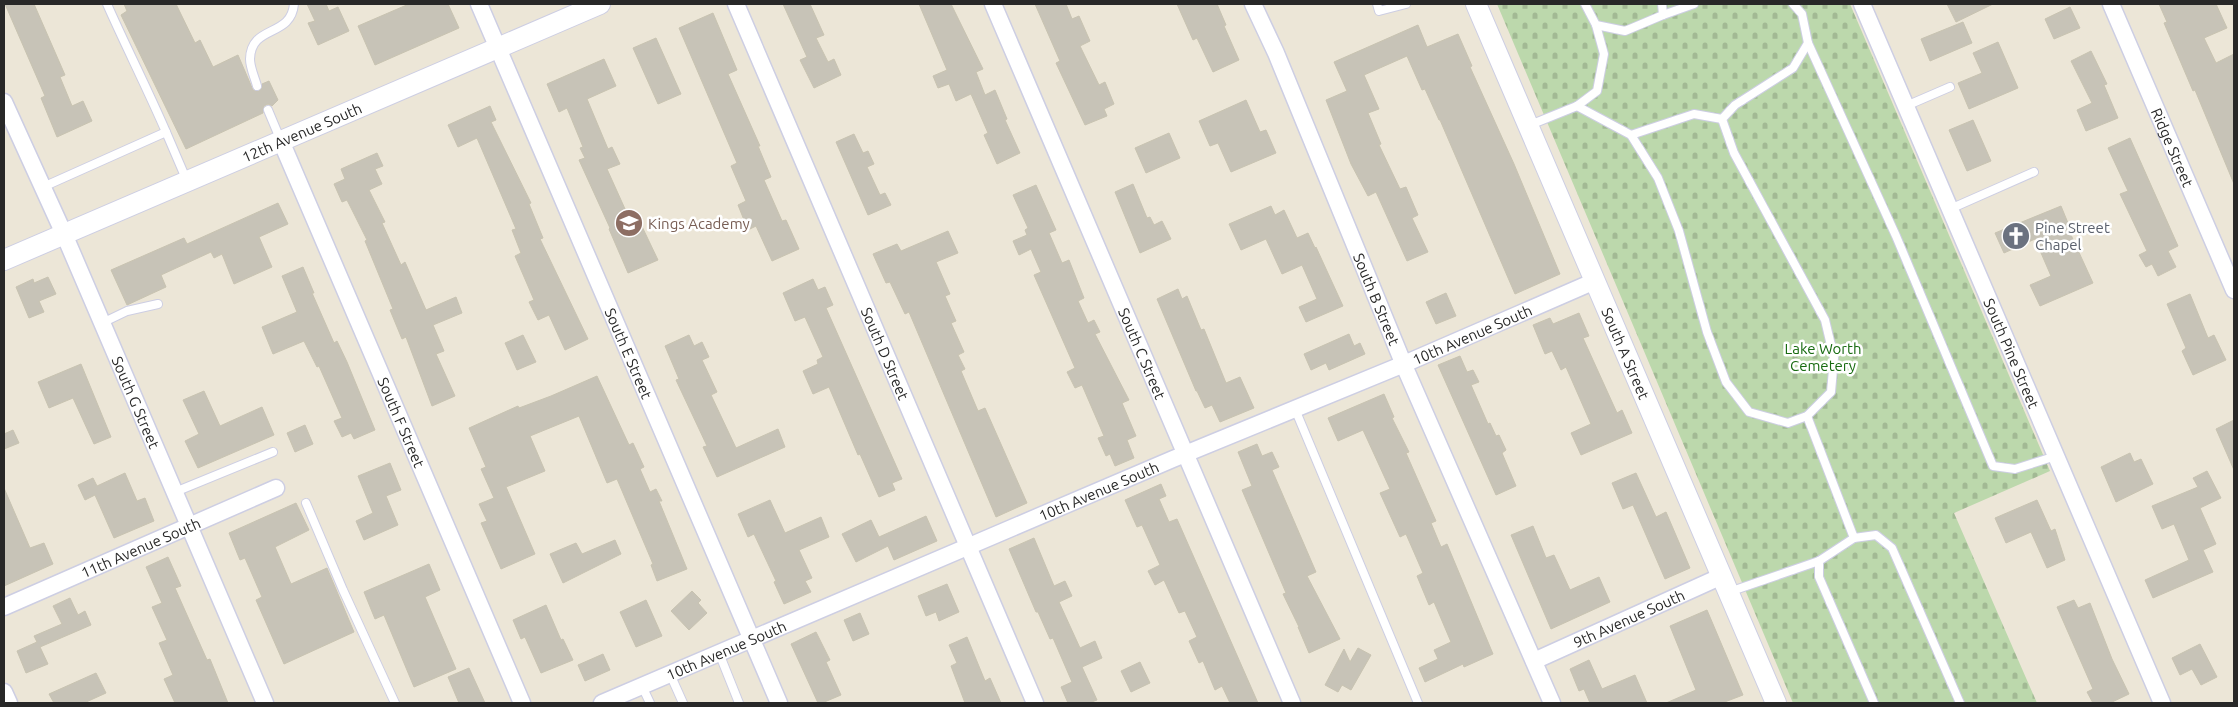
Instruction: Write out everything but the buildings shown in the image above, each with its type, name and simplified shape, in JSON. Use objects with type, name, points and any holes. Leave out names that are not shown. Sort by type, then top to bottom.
[{"type":"street","name":"South E Street","points":[[479,4],[779,703]]},
{"type":"street","name":"12th Avenue South","points":[[4,260],[600,4]]},
{"type":"street","name":"South D Street","points":[[736,4],[1035,703]]},
{"type":"street","name":"South C Street","points":[[993,4],[1292,703]]},
{"type":"street","name":"South B Street","points":[[1253,4],[1276,53],[1404,364],[1552,703]]},
{"type":"street","name":"South A Street","points":[[1476,4],[1776,703]]},
{"type":"street","name":"Ridge Street","points":[[2111,4],[2234,290]]},
{"type":"street","name":"South Pine Street","points":[[1868,6],[1906,106],[2162,703]]},
{"type":"street","name":"South G Street","points":[[4,102],[64,234],[265,703]]},
{"type":"street","name":"South F Street","points":[[281,141],[522,703]]},
{"type":"street","name":"10th Avenue South","points":[[602,703],[1596,281]]},
{"type":"street","name":"11th Avenue South","points":[[4,607],[276,488]]},
{"type":"street","name":"9th Avenue South","points":[[1534,661],[1725,584]]},
{"type":"street","points":[[4,692],[9,703]]},
{"type":"lane","points":[[107,4],[132,60],[143,78],[186,182]]},
{"type":"lane","points":[[257,86],[250,63],[251,50],[264,34],[289,22],[294,4]]},
{"type":"lane","points":[[1377,4],[1379,11],[1406,4]]},
{"type":"lane","points":[[1529,125],[1577,106],[1597,91],[1604,54],[1596,25],[1585,4]]},
{"type":"lane","points":[[1662,4],[1663,14]]},
{"type":"lane","points":[[1596,25],[1625,31],[1663,14],[1694,4]]},
{"type":"lane","points":[[1793,4],[1802,14],[1808,43],[1896,236],[1993,466],[2015,469],[2056,456]]},
{"type":"lane","points":[[1722,119],[1735,105],[1793,68],[1808,43]]},
{"type":"lane","points":[[1906,106],[1950,87]]},
{"type":"lane","points":[[1577,106],[1631,135],[1658,178],[1679,231],[1707,332],[1726,382],[1749,412],[1788,423],[1807,416],[1830,392],[1834,358],[1825,320],[1734,153],[1722,119]]},
{"type":"lane","points":[[268,110],[281,141]]},
{"type":"lane","points":[[1631,135],[1694,114],[1722,119]]},
{"type":"lane","points":[[43,187],[166,132]]},
{"type":"lane","points":[[1950,209],[2034,172]]},
{"type":"lane","points":[[102,322],[128,311],[158,304]]},
{"type":"lane","points":[[1295,409],[1418,703]]},
{"type":"lane","points":[[1807,416],[1854,538]]},
{"type":"lane","points":[[175,492],[273,452]]},
{"type":"lane","points":[[306,503],[343,590],[395,703]]},
{"type":"lane","points":[[1725,584],[1819,561],[1854,538],[1876,535],[1892,548],[1960,703]]},
{"type":"lane","points":[[1819,561],[1819,578],[1874,703]]},
{"type":"lane","points":[[718,653],[739,703]]},
{"type":"lane","points":[[670,674],[683,703]]},
{"type":"lane","points":[[642,686],[650,703]]},
{"type":"green space","name":"Lake Worth Cemetery","points":[[1497,4],[1850,4],[2050,471],[1954,513],[2037,703],[1793,703]]},
{"type":"place","name":"Kings Academy","points":[[629,223]]},
{"type":"place","name":"Pine Street Chapel","points":[[2016,236]]}]
